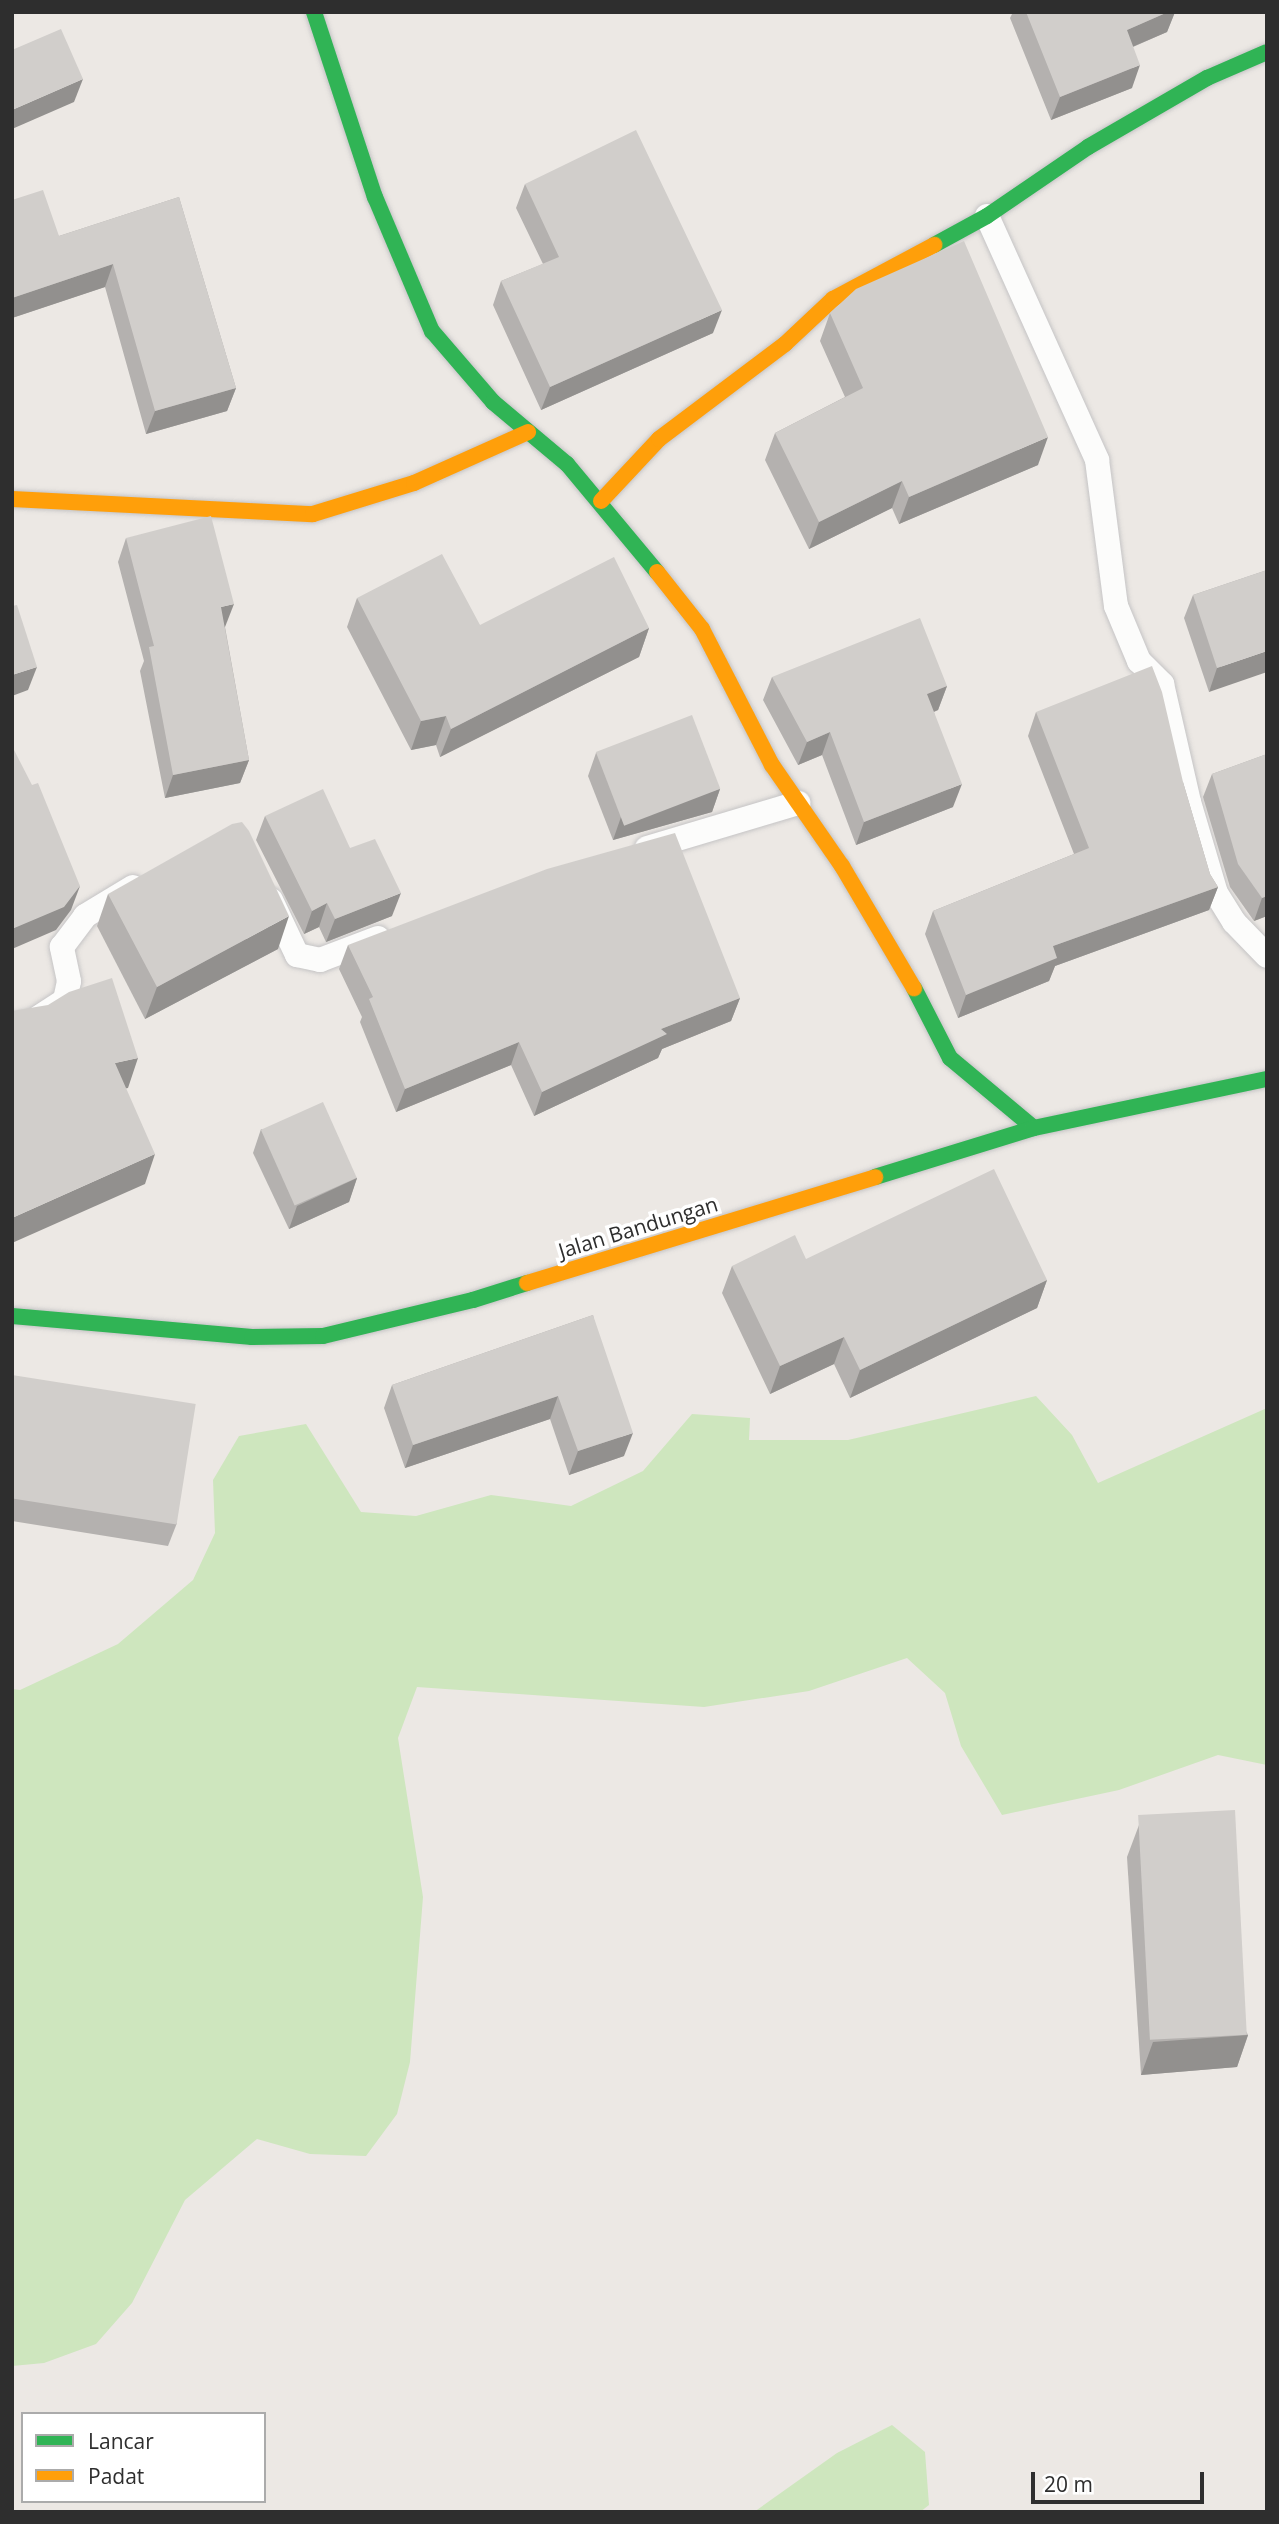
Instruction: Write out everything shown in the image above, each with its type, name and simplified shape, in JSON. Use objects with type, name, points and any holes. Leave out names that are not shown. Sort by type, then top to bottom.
[{"type":"street","points":[[314,12],[375,197],[432,331],[493,402],[567,464],[601,501],[702,629],[747,722],[842,866],[902,966],[950,1058],[1034,1128]]},
{"type":"street","points":[[601,501],[659,439],[785,344],[833,299],[988,216],[1088,147],[1207,78],[1267,52]]},
{"type":"street","points":[[12,499],[313,514],[414,483],[528,432]]},
{"type":"street","name":"Jalan Bandungan","points":[[12,1316],[252,1337],[323,1336],[473,1300],[1034,1128],[1267,1079]]},
{"type":"lane","points":[[988,216],[1097,460],[1116,606],[1139,661],[1162,684],[1189,802],[1216,893],[1234,922],[1267,956]]},
{"type":"lane","points":[[621,855],[798,803]]},
{"type":"lane","points":[[12,1026],[33,1021],[65,1000],[69,981],[62,947],[85,916],[153,876]]},
{"type":"lane","points":[[262,880],[297,955],[320,960],[396,931]]},
{"type":"green space","points":[[1036,1396],[1072,1435],[1098,1483],[1267,1408],[1267,1765],[1218,1755],[1119,1790],[1002,1815],[961,1746],[945,1693],[907,1658],[809,1691],[704,1707],[417,1687],[398,1738],[423,1897],[410,2062],[397,2114],[366,2156],[310,2154],[257,2139],[185,2200],[132,2303],[96,2344],[44,2363],[12,2366],[12,1689],[20,1690],[118,1644],[193,1580],[215,1533],[213,1480],[239,1436],[306,1424],[361,1512],[416,1516],[491,1495],[571,1506],[643,1471],[692,1414],[750,1418],[749,1440],[848,1440]]},
{"type":"green space","points":[[892,2425],[925,2452],[929,2505],[920,2512],[754,2512],[837,2453]]},
{"type":"building","points":[[1026,12],[1168,12],[1127,30],[1140,65],[1060,97]]},
{"type":"building","points":[[61,29],[83,79],[12,110],[12,50]]},
{"type":"building","points":[[636,130],[722,310],[550,387],[501,281],[559,257],[525,184]]},
{"type":"building","points":[[43,190],[59,236],[179,197],[236,388],[155,411],[113,264],[12,298],[12,200]]},
{"type":"building","points":[[964,241],[1048,437],[909,497],[902,481],[819,522],[775,433],[863,388],[830,313],[856,289]]},
{"type":"building","points":[[211,516],[234,604],[221,607],[249,760],[173,775],[149,647],[154,646],[126,538]]},
{"type":"building","points":[[442,554],[480,625],[614,557],[649,628],[451,729],[446,716],[421,721],[357,598]]},
{"type":"building","points":[[1267,570],[1267,651],[1217,668],[1193,595]]},
{"type":"building","points":[[17,605],[37,667],[12,675],[12,606]]},
{"type":"building","points":[[920,618],[947,686],[927,694],[962,784],[864,822],[830,732],[807,742],[772,677]]},
{"type":"building","points":[[1152,666],[1162,692],[1183,782],[1210,874],[1218,887],[1053,946],[1057,958],[966,995],[933,911],[1089,848],[1036,712]]},
{"type":"building","points":[[692,715],[720,789],[624,826],[596,752]]},
{"type":"building","points":[[12,746],[32,785],[38,783],[80,886],[64,907],[12,929]]},
{"type":"building","points":[[1267,754],[1267,896],[1262,898],[1238,864],[1212,774]]},
{"type":"building","points":[[323,789],[350,848],[375,839],[401,893],[335,919],[327,903],[312,911],[265,816]]},
{"type":"building","points":[[242,822],[249,831],[289,916],[157,987],[108,894],[232,824]]},
{"type":"building","points":[[675,833],[740,998],[661,1029],[667,1034],[542,1092],[519,1042],[405,1089],[369,999],[373,997],[348,945],[547,869]]},
{"type":"building","points":[[112,978],[138,1058],[115,1063],[155,1154],[12,1218],[12,1011],[48,1005],[69,992]]},
{"type":"building","points":[[323,1102],[357,1178],[295,1205],[261,1130]]},
{"type":"building","points":[[994,1169],[1047,1280],[860,1370],[844,1337],[780,1366],[732,1266],[795,1235],[806,1259]]},
{"type":"building","points":[[593,1315],[633,1433],[578,1451],[558,1396],[413,1445],[392,1385]]},
{"type":"building","points":[[12,1375],[196,1404],[177,1525],[12,1499]]},
{"type":"building","points":[[1235,1810],[1247,2035],[1150,2040],[1138,1815]]},
{"type":"traffic: fast","points":[[314,12],[375,197],[432,331],[493,402],[567,464],[657,572]]},
{"type":"traffic: fast","points":[[934,245],[987,216],[1088,147],[1207,78],[1267,52]]},
{"type":"traffic: fast","points":[[914,988],[950,1058],[1034,1128]]},
{"type":"traffic: fast","points":[[875,1177],[1034,1128],[1267,1079]]},
{"type":"traffic: fast","points":[[12,1316],[252,1337],[323,1336],[473,1300],[527,1283]]},
{"type":"traffic: slow","points":[[601,501],[659,439],[785,344],[833,299],[934,245]]},
{"type":"traffic: slow","points":[[12,499],[313,514],[414,483],[528,432]]},
{"type":"traffic: slow","points":[[657,572],[702,629],[772,765],[842,866],[914,988]]},
{"type":"traffic: slow","points":[[527,1283],[875,1177]]}]
